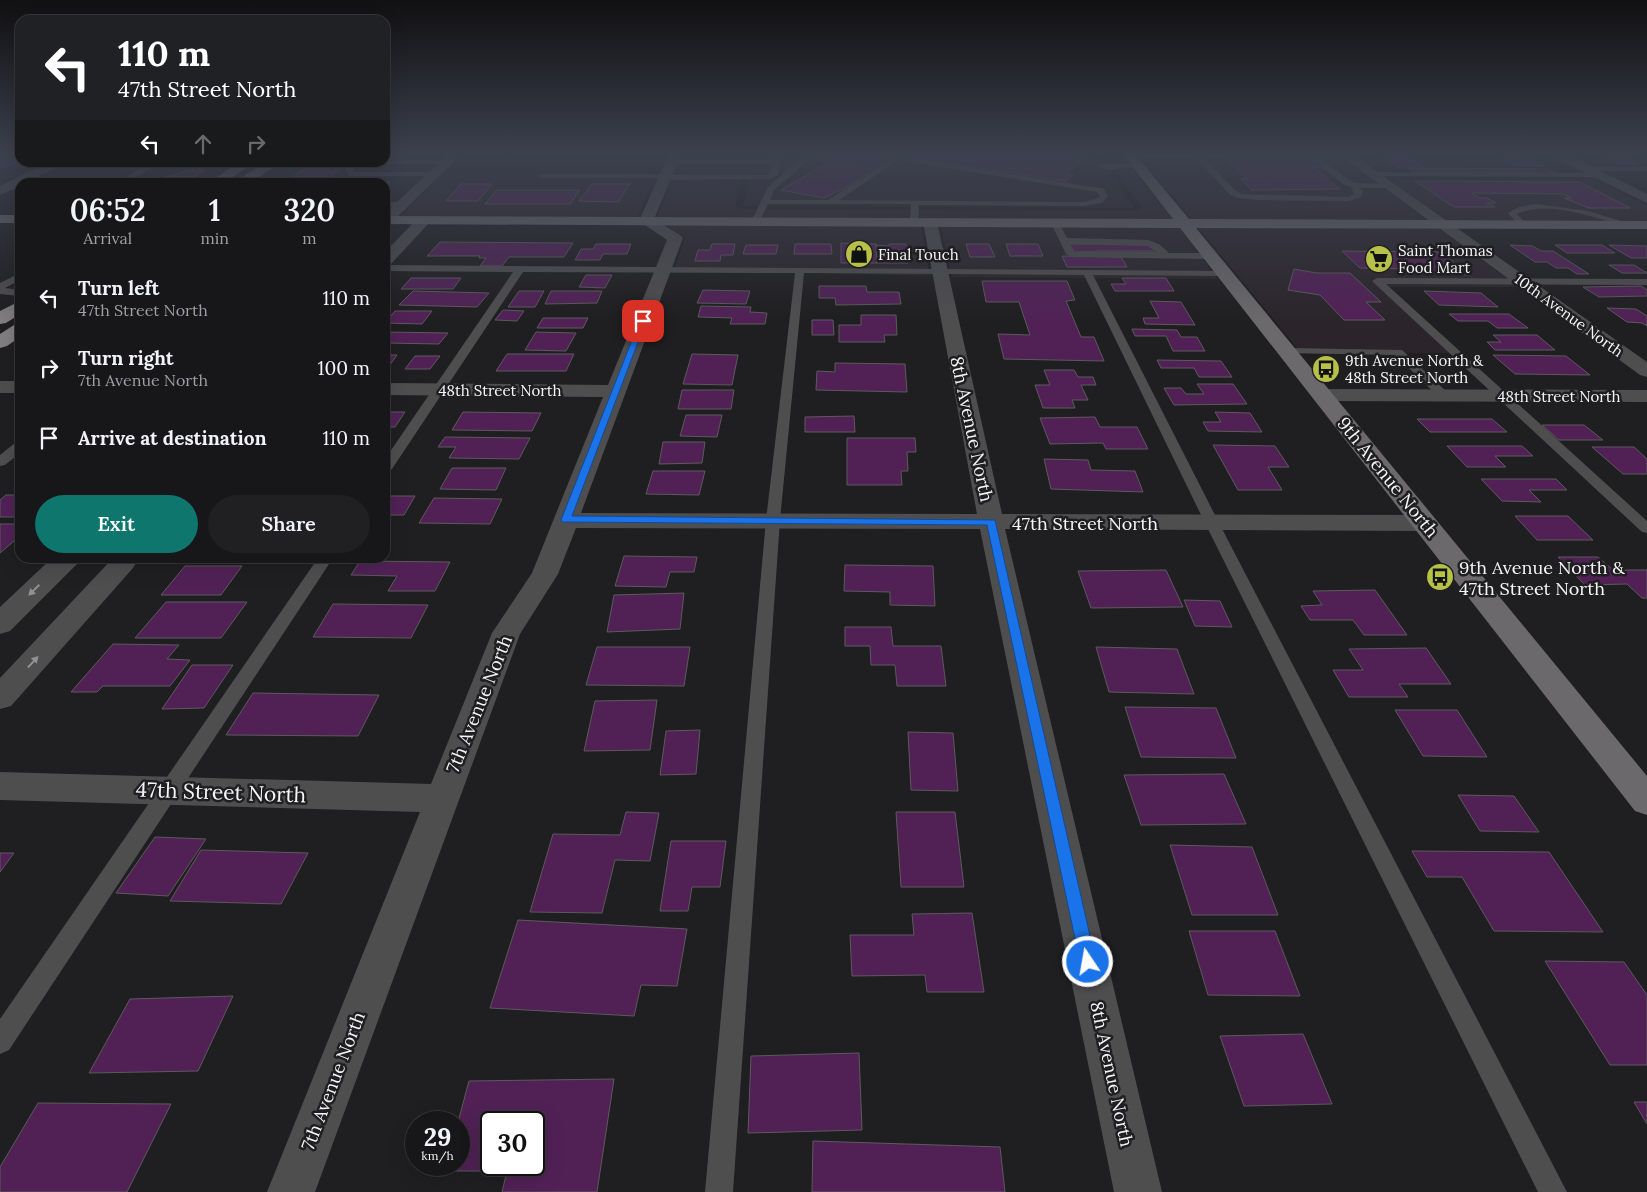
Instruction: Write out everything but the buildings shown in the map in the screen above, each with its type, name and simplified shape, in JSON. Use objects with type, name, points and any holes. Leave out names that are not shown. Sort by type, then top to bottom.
[{"type":"main road","points":[[1095,223],[1133,210]]},
{"type":"main road","name":"9th Avenue North","points":[[1170,210],[1185,223],[1646,799]]},
{"type":"main road","points":[[1210,210],[1259,224]]},
{"type":"main road","points":[[390,220],[755,222],[920,215],[1055,223],[1647,225]]},
{"type":"main road","points":[[0,219],[15,219]]},
{"type":"main road","points":[[1215,261],[1227,240],[1259,224]]},
{"type":"main road","points":[[0,318],[15,309]]},
{"type":"main road","points":[[0,342],[15,332]]},
{"type":"street","points":[[646,221],[651,210]]},
{"type":"street","name":"10th Avenue North","points":[[1422,210],[1647,371]]},
{"type":"street","name":"8th Avenue North","points":[[920,215],[940,270],[991,522],[1138,1192]]},
{"type":"street","points":[[390,256],[424,220]]},
{"type":"street","name":"7th Avenue North","points":[[290,1192],[506,633],[545,574],[675,238],[646,221]]},
{"type":"street","points":[[0,387],[15,387]]},
{"type":"street","name":"48th Street North","points":[[390,389],[616,391]]},
{"type":"street","name":"48th Street North","points":[[1321,394],[1647,396]]},
{"type":"street","name":"47th Street North","points":[[566,520],[1424,523]]},
{"type":"street","points":[[0,624],[62,563]]},
{"type":"street","points":[[0,698],[123,563]]},
{"type":"street","name":"47th Street North","points":[[0,786],[441,798]]},
{"type":"lane","points":[[755,222],[761,210]]},
{"type":"lane","points":[[883,210],[920,215],[1000,210]]},
{"type":"lane","points":[[1055,223],[1071,254],[1166,255],[1215,261]]},
{"type":"lane","points":[[390,268],[1087,272],[1215,261]]},
{"type":"lane","points":[[390,462],[520,269]]},
{"type":"lane","points":[[719,1192],[774,520],[800,270]]},
{"type":"lane","points":[[1087,272],[1212,523],[1553,1192]]},
{"type":"lane","points":[[0,287],[15,279]]},
{"type":"lane","points":[[1647,282],[1377,282],[1647,529]]},
{"type":"lane","points":[[0,291],[15,292]]},
{"type":"lane","points":[[1286,350],[1398,352],[1444,395]]},
{"type":"lane","points":[[0,462],[15,450]]},
{"type":"lane","points":[[0,1041],[322,563]]},
{"type":"shaded area","points":[[407,210],[641,210],[637,218],[399,217]]},
{"type":"shaded area","points":[[660,210],[1165,210],[1173,220],[657,218]]},
{"type":"shaded area","points":[[1183,210],[1412,210],[1428,221],[1192,220]]},
{"type":"shaded area","points":[[1432,210],[1647,210],[1647,222],[1448,221]]},
{"type":"shaded area","points":[[667,224],[921,225],[930,276],[674,269],[685,238],[667,226]]},
{"type":"shaded area","points":[[940,225],[1178,226],[1218,279],[952,277]]},
{"type":"shaded area","points":[[1197,226],[1437,227],[1519,287],[1384,287],[1457,353],[1301,353]]},
{"type":"place","name":"Final Touch","points":[[859,254]]},
{"type":"place","name":"Saint Thomas Food Mart","points":[[1379,259]]},
{"type":"place","name":"9th Avenue North & 48th Street North","points":[[1326,369]]},
{"type":"place","name":"9th Avenue North & 47th Street North","points":[[1440,577]]},
{"type":"route","points":[[643,321],[566,520],[991,522],[1088,962]]}]
